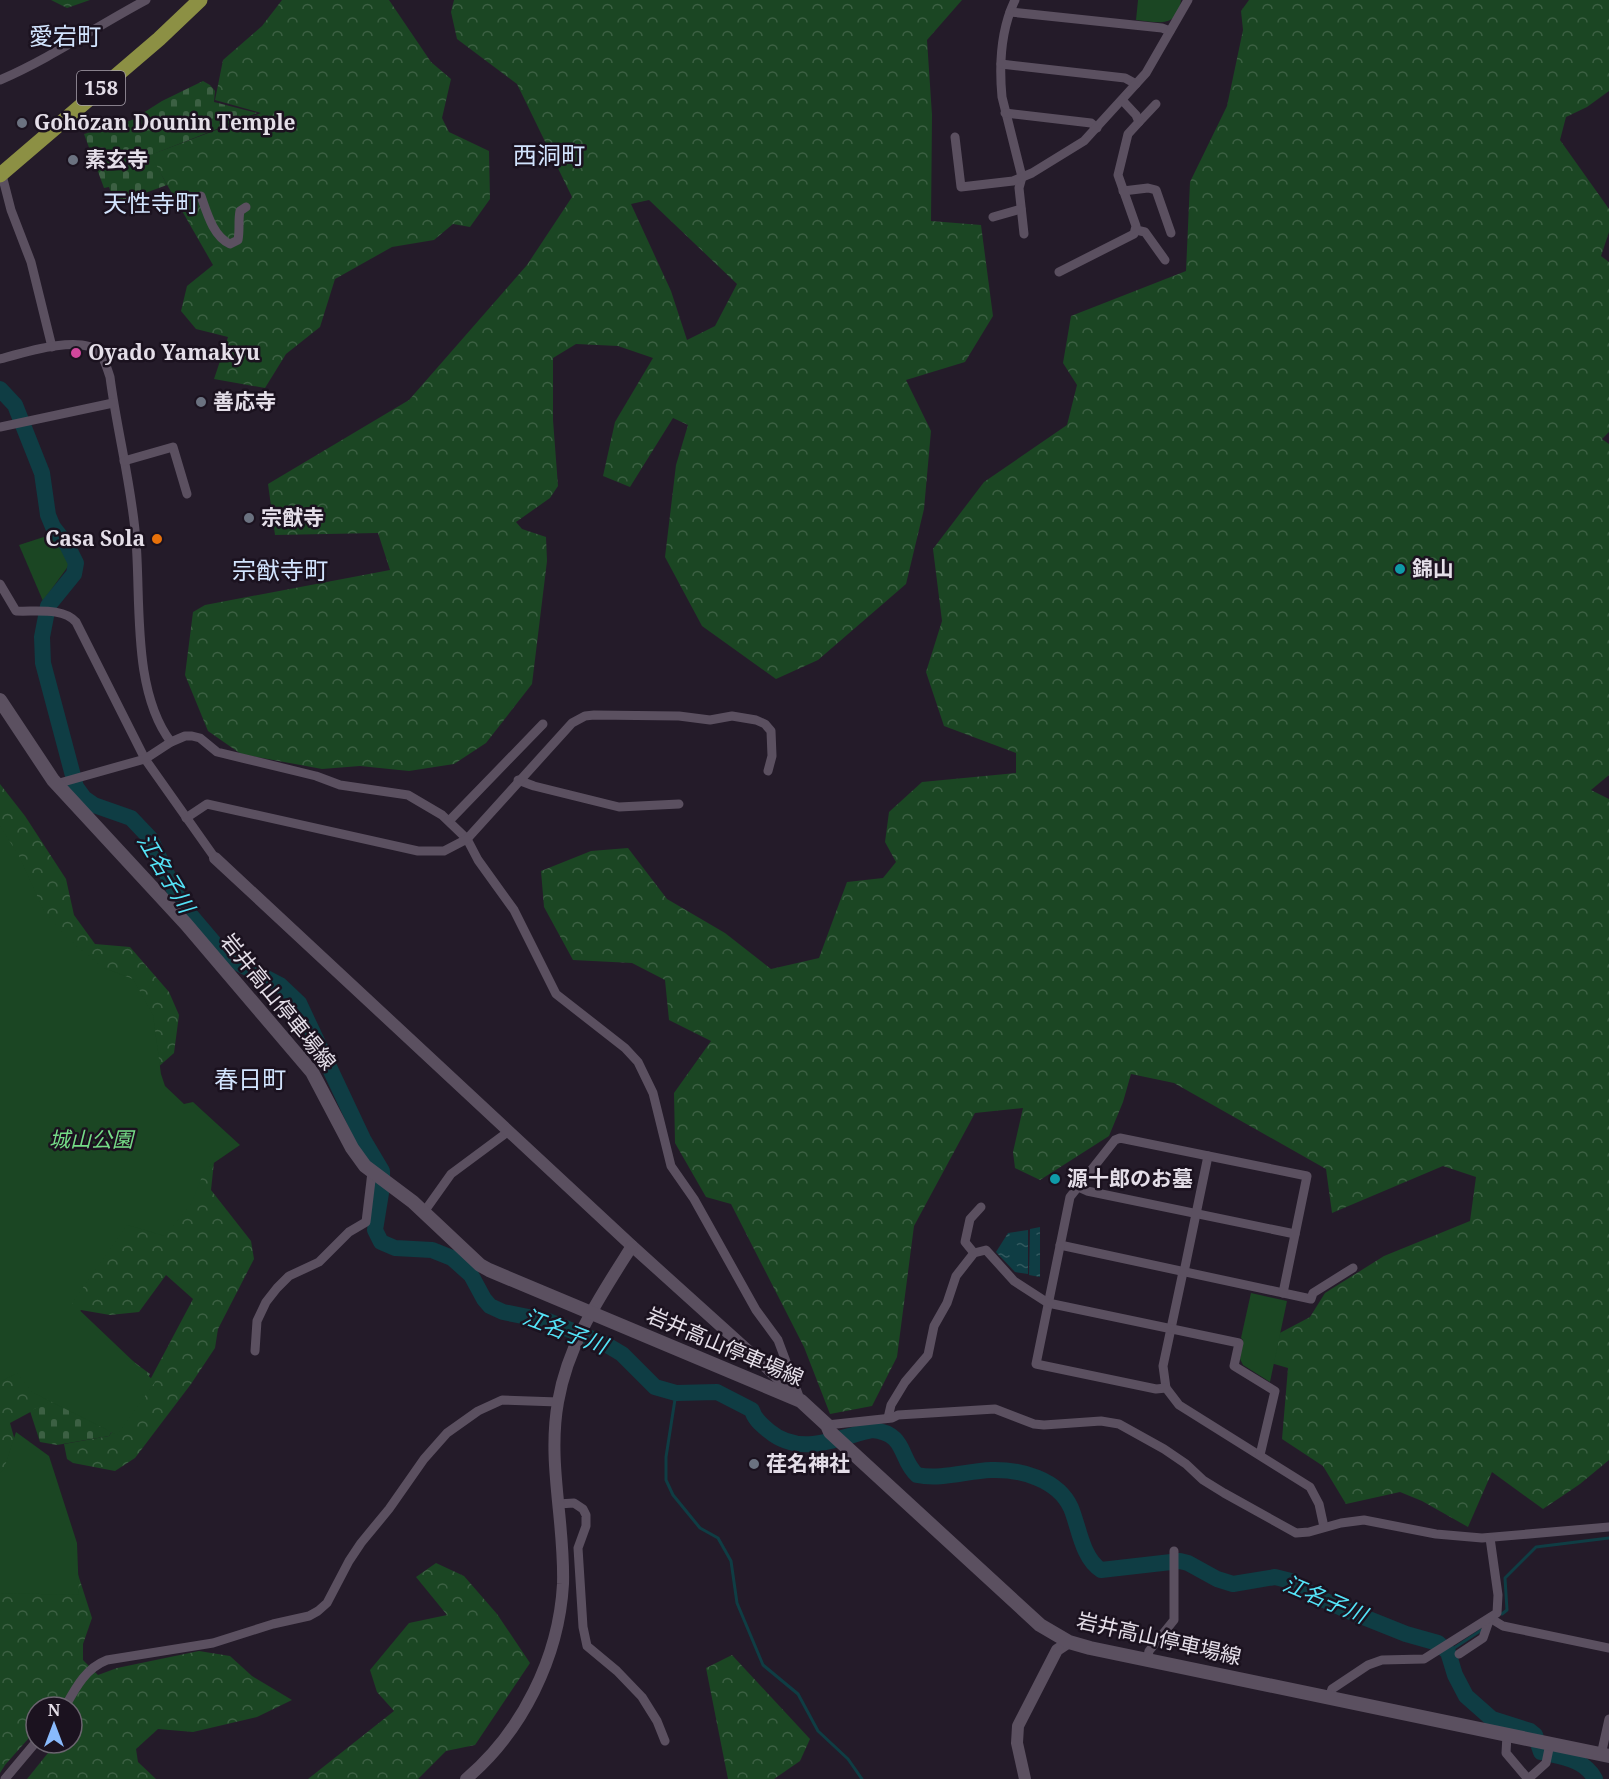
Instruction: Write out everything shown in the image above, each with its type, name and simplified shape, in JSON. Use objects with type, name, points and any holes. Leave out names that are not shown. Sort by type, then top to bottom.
[{"type":"highway","name":"158","points":[[1,175],[200,0]]},
{"type":"main road","name":"岩井高山停車場線","points":[[0,700],[44,770],[63,782],[312,1072],[354,1153],[373,1173],[424,1212],[480,1265],[801,1401],[845,1446],[1040,1625],[1069,1642],[1147,1661],[1605,1756]]},
{"type":"street","points":[[0,80],[58,51],[146,0]]},
{"type":"street","points":[[1015,0],[1002,47],[1000,84],[1005,113],[1022,177],[1019,188],[1024,234]]},
{"type":"street","points":[[955,137],[961,187],[1013,181],[1084,141],[1146,73],[1188,0]]},
{"type":"street","points":[[1010,12],[1162,28],[1170,31]]},
{"type":"street","points":[[1001,64],[1125,78],[1136,84]]},
{"type":"street","points":[[1122,100],[1136,115],[1138,122]]},
{"type":"street","points":[[1136,230],[1119,179],[1119,171],[1128,134],[1156,104]]},
{"type":"street","points":[[1005,113],[1090,123],[1097,128]]},
{"type":"street","points":[[1,175],[11,210],[31,262],[52,347]]},
{"type":"street","points":[[1123,191],[1148,188],[1156,190],[1171,233]]},
{"type":"street","points":[[201,196],[211,222],[223,240],[231,244],[238,240],[240,212],[246,207]]},
{"type":"street","points":[[993,217],[1022,209]]},
{"type":"street","points":[[1136,230],[1145,232],[1165,260]]},
{"type":"street","points":[[1059,272],[1134,234],[1136,230]]},
{"type":"street","points":[[0,359],[36,349],[78,344],[98,350],[104,358],[110,377],[136,541],[141,656],[155,714],[162,730],[171,742]]},
{"type":"street","points":[[0,427],[113,403]]},
{"type":"street","points":[[124,461],[173,447],[187,494]]},
{"type":"street","points":[[0,584],[16,611],[54,612],[70,615],[76,622],[145,759],[215,858],[801,1401]]},
{"type":"street","points":[[186,818],[207,804],[429,852],[448,850],[467,839],[572,723],[585,716],[594,715],[679,716],[710,720],[732,716],[756,720],[765,724],[771,732],[772,756],[768,771]]},
{"type":"street","points":[[449,821],[543,724]]},
{"type":"street","points":[[63,782],[145,759],[184,736],[197,737],[218,752],[316,776],[340,785],[408,795],[449,821],[467,839],[478,860],[514,910],[556,994],[625,1048],[638,1062],[652,1093],[671,1166],[694,1199],[756,1310],[778,1340],[801,1401]]},
{"type":"street","points":[[518,780],[618,807],[679,804]]},
{"type":"street","points":[[424,1212],[451,1174],[509,1131]]},
{"type":"street","points":[[1166,1388],[1156,1389],[1036,1364],[1070,1197],[1117,1138],[1307,1176],[1283,1293]]},
{"type":"street","points":[[1208,1156],[1163,1366],[1166,1388],[1179,1405],[1310,1487],[1319,1504],[1324,1527]]},
{"type":"street","points":[[255,1351],[257,1322],[266,1302],[277,1288],[289,1276],[319,1262],[349,1232],[366,1222],[373,1173]]},
{"type":"street","points":[[1078,1186],[1087,1191],[1295,1233]]},
{"type":"street","points":[[974,1253],[965,1242],[970,1219],[981,1207]]},
{"type":"street","points":[[1060,1245],[1311,1299],[1313,1293],[1353,1268]]},
{"type":"street","points":[[466,1779],[513,1728],[527,1706],[546,1662],[558,1620],[563,1583],[553,1458],[554,1430],[562,1381],[582,1328],[632,1246]]},
{"type":"street","points":[[888,1418],[891,1405],[905,1382],[928,1355],[934,1326],[947,1303],[953,1281],[974,1253],[986,1250],[1014,1281],[1048,1304],[1239,1343],[1234,1366],[1275,1391],[1260,1455]]},
{"type":"street","points":[[72,1695],[82,1678],[96,1664],[107,1660],[213,1643],[273,1624],[309,1616],[318,1611],[327,1604],[361,1543],[389,1509],[424,1459],[447,1433],[478,1411],[502,1400],[558,1402]]},
{"type":"street","points":[[828,1429],[898,1415],[995,1409],[1034,1424],[1101,1421],[1119,1424],[1164,1449],[1186,1464],[1203,1480],[1288,1530],[1303,1533],[1364,1520],[1436,1534],[1490,1538],[1609,1527]]},
{"type":"street","points":[[558,1504],[574,1503],[583,1509],[586,1515],[586,1526],[578,1548],[583,1627],[587,1646],[617,1671],[642,1697],[654,1714],[665,1742]]},
{"type":"street","points":[[1329,1698],[1332,1689],[1368,1665],[1382,1660],[1424,1659],[1497,1613],[1490,1538]]},
{"type":"street","points":[[1147,1661],[1149,1652],[1174,1620],[1174,1552]]},
{"type":"street","points":[[1490,1618],[1503,1626],[1609,1648]]},
{"type":"street","points":[[1459,1654],[1483,1638],[1490,1618]]},
{"type":"street","points":[[1024,1779],[1017,1743],[1018,1726],[1057,1650],[1069,1642]]},
{"type":"street","points":[[1605,1756],[1609,1719]]},
{"type":"street","points":[[1507,1735],[1506,1753],[1525,1777],[1531,1777],[1548,1759],[1550,1744]]},
{"type":"street","points":[[5,1779],[25,1755]]},
{"type":"green space","points":[[51,0],[90,0],[67,8]]},
{"type":"green space","points":[[282,0],[389,0],[431,62],[451,79],[442,118],[449,132],[489,151],[490,199],[470,227],[453,224],[434,240],[392,247],[335,279],[320,327],[286,354],[265,388],[214,379],[228,337],[196,329],[181,311],[187,286],[213,265],[150,155],[261,113],[215,100],[223,60],[262,26]]},
{"type":"green space","points":[[454,0],[962,0],[927,40],[932,115],[931,221],[981,225],[993,316],[965,362],[906,380],[931,431],[924,509],[906,584],[818,660],[776,679],[702,626],[665,557],[676,465],[688,425],[673,418],[630,487],[603,476],[615,422],[653,358],[618,346],[576,344],[553,358],[553,420],[558,486],[550,498],[516,522],[522,529],[546,537],[547,561],[532,684],[486,743],[454,764],[409,771],[360,766],[322,769],[241,754],[208,731],[185,675],[193,612],[205,605],[390,570],[378,533],[275,535],[268,484],[409,400],[527,265],[572,197],[517,84],[457,39],[451,12]],"holes":[[[649,200],[737,284],[715,326],[687,340],[671,291],[631,204]]]},
{"type":"green space","points":[[1138,0],[1181,0],[1179,9],[1171,20],[1159,22],[1136,20]]},
{"type":"green space","points":[[1249,0],[1609,0],[1609,91],[1587,107],[1566,117],[1560,140],[1609,209],[1609,232],[1601,256],[1609,262],[1609,432],[1602,439],[1609,444],[1609,775],[1591,790],[1609,799],[1609,1460],[1580,1484],[1543,1509],[1492,1472],[1468,1527],[1422,1501],[1400,1492],[1346,1504],[1323,1466],[1282,1439],[1288,1368],[1267,1362],[1276,1335],[1310,1317],[1325,1293],[1384,1256],[1470,1221],[1476,1177],[1443,1166],[1332,1213],[1326,1169],[1174,1083],[1131,1074],[1123,1102],[1109,1136],[1040,1180],[1015,1168],[1013,1152],[1023,1108],[975,1113],[914,1226],[897,1357],[872,1406],[830,1414],[804,1347],[731,1204],[706,1197],[675,1143],[674,1093],[711,1041],[669,1020],[665,980],[632,963],[573,960],[544,907],[541,871],[591,851],[628,848],[667,899],[725,933],[771,969],[819,958],[847,882],[883,878],[896,862],[885,842],[889,812],[922,782],[1016,773],[1016,753],[944,726],[926,672],[942,621],[933,549],[984,482],[1067,425],[1077,385],[1063,363],[1071,316],[1186,271],[1190,182],[1227,106],[1243,30],[1241,11]]},
{"type":"green space","points":[[203,81],[215,91],[214,102],[257,113],[151,155],[167,185],[115,204],[109,187],[104,188],[84,134],[132,120],[162,101]]},
{"type":"green space","points":[[53,534],[66,553],[69,565],[43,601],[19,545]]},
{"type":"green space","points":[[0,784],[25,816],[66,879],[74,915],[95,944],[130,947],[169,992],[179,1015],[174,1053],[138,1085],[216,1143],[211,1190],[251,1241],[254,1259],[218,1329],[215,1348],[135,1458],[115,1471],[73,1463],[67,1459],[64,1444],[109,1436],[150,1380],[193,1299],[166,1275],[139,1312],[110,1315],[81,1310],[77,1315],[64,1394],[10,1423],[22,1466],[75,1565],[92,1618],[83,1644],[83,1660],[98,1675],[117,1668],[199,1651],[230,1656],[252,1676],[292,1700],[257,1717],[193,1732],[158,1729],[136,1749],[138,1762],[156,1779],[27,1779],[46,1755],[84,1755],[84,1695],[24,1695],[24,1744],[0,1773]]},
{"type":"green space","name":"城山公園","points":[[0,826],[19,856],[44,911],[67,938],[104,968],[133,979],[153,1015],[161,1074],[165,1086],[184,1104],[193,1102],[240,1145],[205,1169],[191,1204],[165,1236],[127,1225],[72,1303],[155,1382],[117,1435],[32,1392],[17,1373],[0,1382]]},
{"type":"green space","points":[[1251,1293],[1287,1301],[1270,1382],[1243,1365],[1240,1359],[1243,1340],[1241,1338]]},
{"type":"green space","points":[[114,1347],[150,1374],[109,1436],[57,1445],[40,1442],[30,1411],[64,1394]]},
{"type":"green space","points":[[16,1432],[49,1456],[77,1543],[79,1595],[0,1593],[0,1473],[4,1469]]},
{"type":"green space","points":[[436,1563],[464,1576],[497,1614],[530,1663],[475,1745],[446,1751],[418,1779],[308,1779],[394,1711],[377,1692],[370,1670],[409,1623],[447,1615],[416,1577]]},
{"type":"green space","points":[[732,1655],[810,1739],[800,1761],[774,1779],[728,1779],[706,1668]]},
{"type":"water","points":[[1040,1227],[1040,1277],[1029,1275],[1030,1229]]},
{"type":"water","points":[[1028,1230],[1028,1274],[1015,1272],[996,1252],[1008,1233]]},
{"type":"waterway","name":"江名子川","points":[[0,389],[15,405],[42,473],[48,515],[76,563],[74,574],[48,606],[42,637],[43,663],[76,787],[84,798],[94,805],[131,818],[150,838],[181,904],[226,957],[280,985],[299,1003],[363,1139],[382,1171],[382,1187],[375,1230],[381,1242],[395,1248],[432,1250],[452,1258],[471,1275],[490,1306],[503,1312],[548,1321],[607,1345],[622,1354],[655,1387],[676,1393],[717,1392],[752,1410],[761,1424],[781,1439],[793,1443],[819,1443],[872,1430],[883,1432],[897,1441],[911,1469],[917,1475],[954,1475],[1002,1470],[1026,1474],[1048,1483],[1065,1498],[1071,1508],[1085,1550],[1089,1558],[1101,1570],[1180,1561],[1233,1584],[1275,1577],[1291,1581],[1315,1596],[1346,1610],[1406,1634],[1438,1643],[1448,1652],[1455,1675],[1466,1696],[1492,1719],[1530,1731],[1535,1735],[1541,1752],[1579,1763],[1591,1772],[1595,1779]]},
{"type":"waterway","points":[[676,1393],[666,1457],[666,1480],[673,1495],[700,1528],[718,1538],[731,1561],[737,1603],[763,1665],[798,1694],[818,1731],[848,1759],[862,1779]]},
{"type":"waterway","points":[[1502,1614],[1507,1610],[1505,1578],[1536,1547],[1609,1538]]},
{"type":"waterway","points":[[1448,1652],[1483,1629]]},
{"type":"place","name":"Gohōzan Dounin Temple","points":[[22,123]]},
{"type":"place","name":"素玄寺","points":[[73,160]]},
{"type":"place","name":"Oyado Yamakyu","points":[[76,353]]},
{"type":"place","name":"善応寺","points":[[201,402]]},
{"type":"place","name":"宗猷寺","points":[[249,518]]},
{"type":"place","name":"Casa Sola","points":[[157,539]]},
{"type":"place","name":"錦山","points":[[1400,569]]},
{"type":"place","name":"源十郎のお墓","points":[[1055,1179]]},
{"type":"place","name":"荏名神社","points":[[754,1464]]},
{"type":"district","name":"愛宕町","points":[[65,37]]},
{"type":"district","name":"西洞町","points":[[549,156]]},
{"type":"district","name":"天性寺町","points":[[151,204]]},
{"type":"district","name":"宗猷寺町","points":[[280,571]]},
{"type":"district","name":"春日町","points":[[250,1080]]}]
